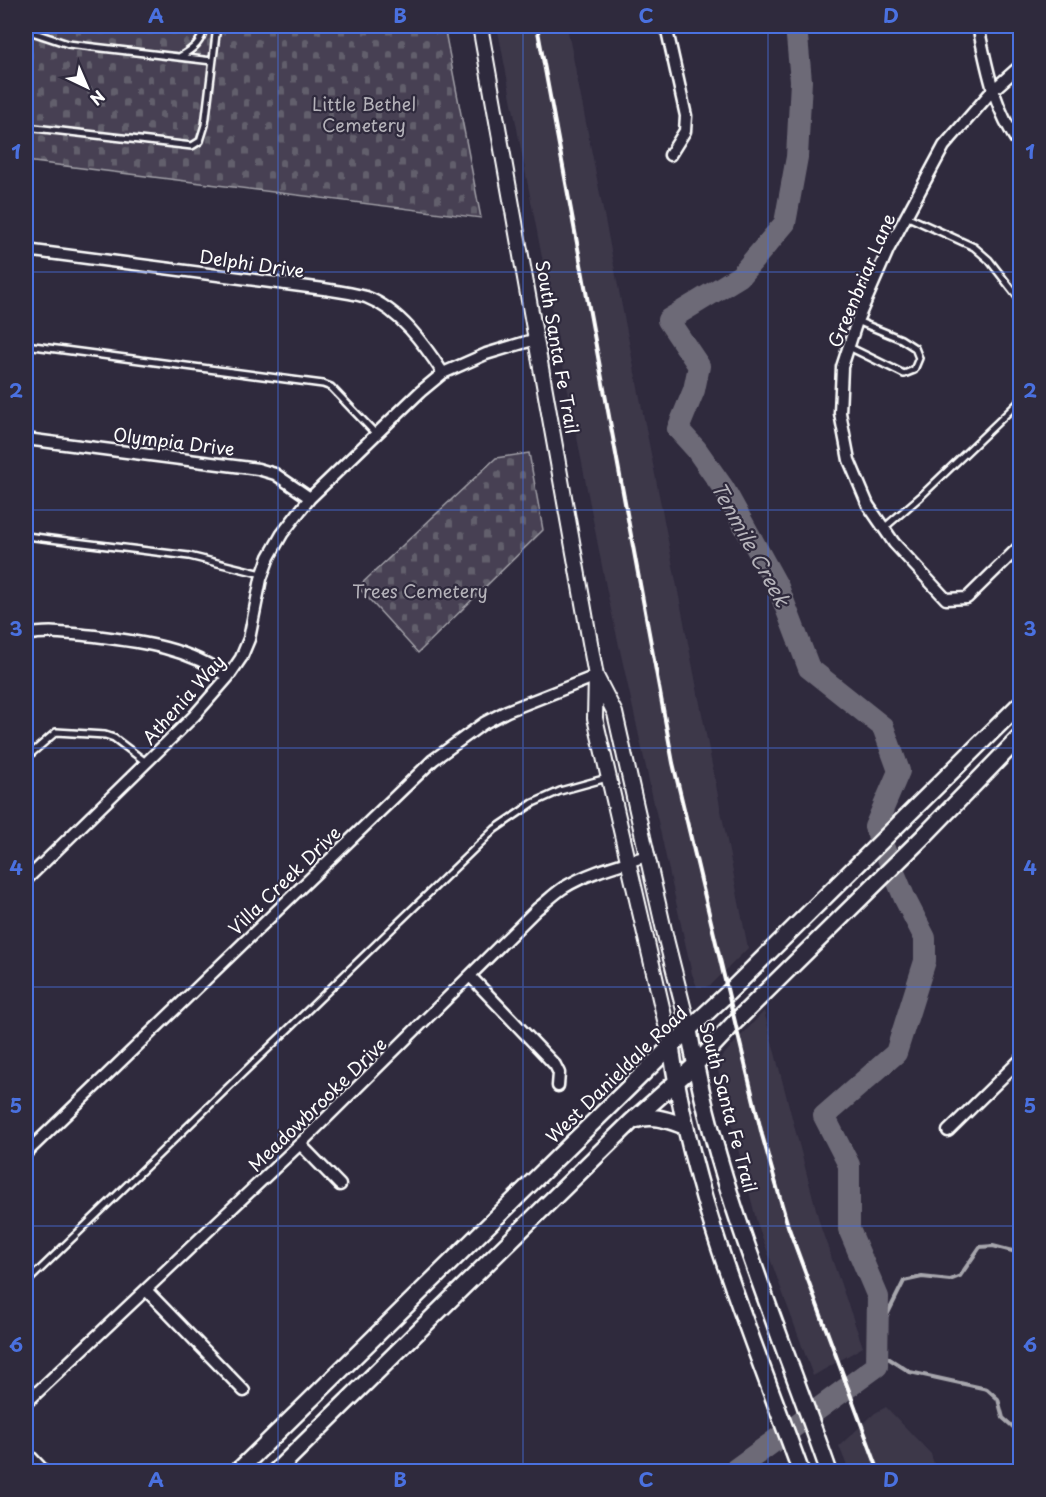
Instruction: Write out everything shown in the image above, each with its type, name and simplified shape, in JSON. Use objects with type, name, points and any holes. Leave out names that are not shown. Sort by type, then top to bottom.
[{"type":"main road","name":"West Danieldale Road","points":[[237,1472],[1020,704]]},
{"type":"main road","points":[[275,1472],[632,1121],[695,1065],[736,1021],[925,835],[1020,737]]},
{"type":"main road","name":"South Santa Fe Trail","points":[[689,1030],[695,1065],[753,1263],[827,1466]]},
{"type":"main road","name":"South Santa Fe Trail","points":[[670,1046],[684,1126],[726,1269],[801,1472]]},
{"type":"main road","points":[[632,1121],[645,1116],[661,1118],[684,1126]]},
{"type":"main road","points":[[726,1269],[753,1263]]},
{"type":"main road","points":[[406,1307],[424,1327]]},
{"type":"street","name":"South Santa Fe Trail","points":[[480,26],[596,676],[595,718],[670,1046]]},
{"type":"street","points":[[666,26],[686,116],[685,131],[670,155]]},
{"type":"street","points":[[978,26],[992,91],[1008,128],[1020,146]]},
{"type":"street","name":"Greenbriar Lane","points":[[1020,66],[992,91],[944,146],[888,250],[857,321],[842,367],[840,413],[849,460],[868,505],[894,543],[946,599],[967,598],[1020,546]]},
{"type":"street","name":"Delphi Drive","points":[[26,249],[313,287],[367,298],[399,318],[443,373]]},
{"type":"street","name":"Athenia Way","points":[[26,880],[194,716],[228,677],[241,658],[249,639],[262,574],[269,557],[282,534],[310,498],[420,392],[443,373],[486,354],[536,339]]},
{"type":"street","name":"Olympia Drive","points":[[26,439],[258,469],[275,474],[310,498]]},
{"type":"street","points":[[26,635],[66,633],[146,643],[170,648],[193,657],[213,666],[228,677]]},
{"type":"street","name":"South Santa Fe Trail","points":[[596,676],[615,713],[689,1030]]},
{"type":"street","name":"Villa Creek Drive","points":[[26,1153],[433,760],[484,723],[507,711],[596,676]]},
{"type":"street","points":[[609,777],[628,772]]},
{"type":"street","name":"Meadowbrooke Drive","points":[[26,1403],[300,1144],[471,977],[537,909],[561,889],[593,873],[647,856]]},
{"type":"street","points":[[471,977],[555,1065],[559,1073],[558,1086]]},
{"type":"street","points":[[948,1131],[1020,1060]]},
{"type":"street","points":[[300,1144],[340,1185]]},
{"type":"street","points":[[146,1290],[243,1391]]},
{"type":"street","points":[[26,1452],[45,1472]]},
{"type":"lane","points":[[181,56],[195,48],[202,38],[205,26]]},
{"type":"lane","points":[[26,127],[192,146],[201,141],[205,124],[217,26]]},
{"type":"lane","points":[[26,30],[68,44],[159,56],[181,56],[212,62]]},
{"type":"lane","points":[[906,216],[974,247],[990,260],[1020,300]]},
{"type":"lane","points":[[848,347],[904,374],[914,370],[919,358],[915,348],[901,339],[857,321]]},
{"type":"lane","points":[[26,345],[323,384],[331,387],[376,434]]},
{"type":"lane","points":[[884,528],[920,497],[1020,400]]},
{"type":"lane","points":[[26,536],[189,556],[262,574]]},
{"type":"lane","points":[[26,758],[56,732],[105,735],[114,738],[147,763]]},
{"type":"lane","points":[[26,1283],[495,829],[533,803],[560,791],[609,777]]},
{"type":"shaded area","points":[[497,26],[567,26],[748,948],[711,985],[705,987],[697,987],[692,974],[607,592]]},
{"type":"shaded area","points":[[764,1011],[821,1228],[863,1347],[813,1376],[757,1223],[716,1063]]},
{"type":"shaded area","points":[[886,1407],[931,1454],[936,1471],[849,1471],[839,1446],[875,1413]]},
{"type":"green space","name":"Little Bethel Cemetery","points":[[26,26],[444,26],[481,218],[26,161]]},
{"type":"green space","name":"Trees Cemetery","points":[[529,453],[543,530],[418,653],[358,587],[496,458]]},
{"type":"waterway","name":"Tenmile Creek","points":[[732,1472],[877,1366],[878,1297],[849,1229],[849,1165],[824,1116],[896,1053],[925,961],[925,938],[905,899],[875,827],[899,771],[883,727],[809,668],[778,587],[724,489],[696,449],[678,429],[694,390],[699,366],[668,320],[740,276],[785,223],[797,157],[801,81],[796,26]]},
{"type":"waterway","points":[[877,1335],[904,1281],[922,1277],[950,1280],[960,1276],[980,1247],[993,1246],[1020,1253]]},
{"type":"waterway","points":[[877,1351],[910,1372],[987,1389],[998,1399],[1003,1418],[1020,1433]]},
{"type":"railway","points":[[537,26],[673,763],[762,1135],[788,1226],[879,1472]]}]
